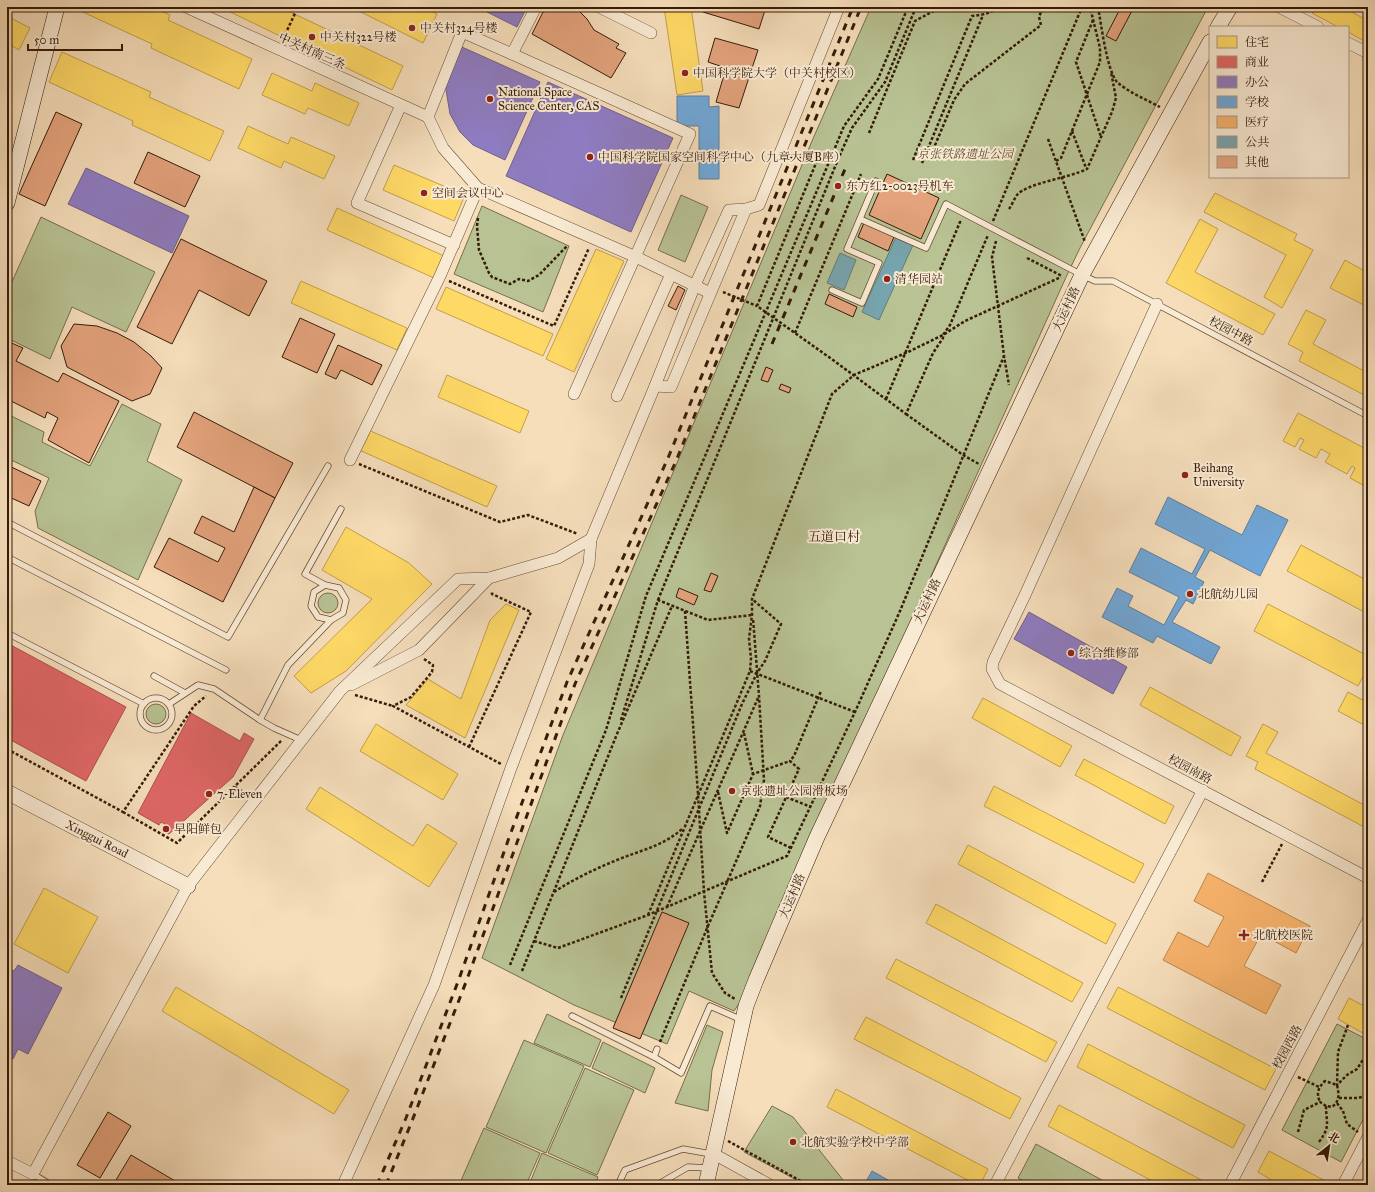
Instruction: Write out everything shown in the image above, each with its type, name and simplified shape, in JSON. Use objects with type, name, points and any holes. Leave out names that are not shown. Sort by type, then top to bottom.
[{"type":"street","points":[[7,203],[57,7]]},
{"type":"street","name":"中关村南三条","points":[[186,7],[428,117]]},
{"type":"street","points":[[512,54],[536,7]]},
{"type":"street","points":[[599,7],[651,33]]},
{"type":"street","points":[[343,1185],[434,985],[511,768],[588,564],[591,539],[655,386],[695,285],[729,210],[746,209],[759,205],[839,7]]},
{"type":"street","points":[[1219,26],[1230,7]]},
{"type":"street","points":[[1279,7],[1316,26]]},
{"type":"street","points":[[574,394],[636,257],[690,134],[462,32],[428,117],[443,148],[478,188],[636,257],[710,293]]},
{"type":"street","name":"大运村路","points":[[706,1185],[744,1013],[816,837],[1082,275],[1209,44]]},
{"type":"street","points":[[1349,44],[1368,53]]},
{"type":"street","points":[[402,105],[357,202],[454,245]]},
{"type":"street","points":[[350,460],[440,276],[478,188]]},
{"type":"street","points":[[655,386],[671,387],[746,209]]},
{"type":"street","points":[[617,396],[670,274]]},
{"type":"street","name":"校园南路","points":[[1157,304],[993,662],[992,669],[1000,684],[1368,878]]},
{"type":"street","points":[[7,1161],[33,1174],[188,886],[340,691],[458,579],[489,578],[558,558],[591,539]]},
{"type":"street","points":[[340,691],[419,650],[489,578]]},
{"type":"street","points":[[995,1185],[1202,790]]},
{"type":"street","name":"Xinggui Road","points":[[7,792],[188,886]]},
{"type":"street","name":"校园西路","points":[[1230,1185],[1368,920]]},
{"type":"street","points":[[1343,1185],[1368,1138]]},
{"type":"street","points":[[712,1161],[770,1185]]},
{"type":"lane","points":[[832,290],[862,303],[879,263],[847,249],[876,181]]},
{"type":"lane","name":"校园中路","points":[[860,219],[926,248],[946,204],[1095,281],[1114,281],[1368,416]]},
{"type":"lane","points":[[7,522],[228,637],[328,466]]},
{"type":"lane","points":[[260,720],[288,665],[331,620],[343,613],[346,600],[339,588],[325,585],[305,574],[341,509]]},
{"type":"lane","points":[[7,558],[226,670]]},
{"type":"lane","points":[[325,585],[314,592],[311,606],[318,617],[331,620]]},
{"type":"lane","points":[[7,633],[144,704]]},
{"type":"lane","points":[[154,676],[185,693]]},
{"type":"lane","points":[[169,704],[198,685],[214,688],[260,720],[301,740]]},
{"type":"lane","points":[[158,697],[169,704],[172,717],[166,728],[153,730],[142,724],[139,711],[146,700],[158,697]]},
{"type":"lane","points":[[572,1016],[654,1057],[681,1073],[710,1006],[744,1013]]},
{"type":"lane","points":[[654,1057],[658,1049]]},
{"type":"lane","points":[[618,1185],[625,1170],[683,1149],[712,1161]]},
{"type":"lane","points":[[656,1185],[688,1167],[712,1161]]},
{"type":"lane","points":[[33,1174],[51,1185]]},
{"type":"path","points":[[278,49],[298,7]]},
{"type":"path","points":[[510,966],[606,730],[646,596],[844,126],[878,79],[908,7]]},
{"type":"path","points":[[617,734],[658,600],[773,318],[852,128],[885,82],[916,7]]},
{"type":"path","points":[[909,25],[941,7]]},
{"type":"path","points":[[913,160],[972,16],[984,15],[998,7]]},
{"type":"path","points":[[933,150],[954,100],[965,84],[1041,25],[1039,17],[1043,7]]},
{"type":"path","points":[[906,414],[922,374],[950,325],[1082,7]]},
{"type":"path","points":[[1056,161],[1061,158],[1100,62],[1100,48],[1090,7]]},
{"type":"path","points":[[1009,209],[1017,195],[1026,188],[1078,174],[1086,169],[1101,138],[1116,98],[1098,7]]},
{"type":"path","points":[[922,163],[984,15]]},
{"type":"path","points":[[1093,20],[1076,62],[1101,138]]},
{"type":"path","points":[[869,133],[915,21]]},
{"type":"path","points":[[1111,72],[1117,81],[1134,93],[1171,112]]},
{"type":"path","points":[[1072,131],[1086,169]]},
{"type":"path","points":[[1048,139],[1087,247]]},
{"type":"path","points":[[756,306],[821,151]]},
{"type":"path","points":[[795,333],[861,174]]},
{"type":"path","points":[[479,212],[477,226],[478,250],[489,273],[492,276],[510,284],[519,280],[528,281],[539,275],[567,246]]},
{"type":"path","points":[[886,399],[960,222]]},
{"type":"path","points":[[440,276],[554,326],[593,238]]},
{"type":"path","points":[[996,241],[992,257],[997,306],[1009,385]]},
{"type":"path","points":[[648,915],[750,671],[751,658],[749,639],[752,599],[832,394],[854,375],[908,352],[943,335],[965,321],[1060,276]]},
{"type":"path","points":[[726,285],[722,292],[756,306],[766,312],[963,455],[990,469]]},
{"type":"path","points":[[534,941],[558,948],[658,911],[787,856],[855,712],[900,611],[1004,356]]},
{"type":"path","points":[[350,460],[500,522],[528,515],[591,539]]},
{"type":"path","points":[[469,747],[531,612],[492,594],[489,578]]},
{"type":"path","points":[[621,998],[740,711],[757,673],[766,661],[781,624],[752,599]]},
{"type":"path","points":[[658,600],[708,620],[752,615]]},
{"type":"path","points":[[522,971],[617,734],[672,606]]},
{"type":"path","points":[[685,611],[698,812],[712,973],[725,993],[744,1013]]},
{"type":"path","points":[[658,1049],[708,926],[760,806],[764,780],[754,624],[752,615]]},
{"type":"path","points":[[393,706],[411,697],[432,672],[433,665],[422,658],[419,650]]},
{"type":"path","points":[[750,671],[855,712]]},
{"type":"path","points":[[123,812],[194,706],[214,688]]},
{"type":"path","points":[[340,691],[393,706],[511,768]]},
{"type":"path","points":[[753,774],[790,761],[794,756],[821,691]]},
{"type":"path","points":[[667,907],[759,696]]},
{"type":"path","points":[[718,790],[727,833],[753,774],[744,732]]},
{"type":"path","points":[[7,749],[123,812],[176,843],[289,734]]},
{"type":"path","points":[[790,761],[799,769],[768,837],[791,848]]},
{"type":"path","points":[[786,796],[811,807]]},
{"type":"path","points":[[554,892],[574,879],[618,860],[653,848],[674,837],[685,827]]},
{"type":"path","points":[[1262,882],[1286,835]]},
{"type":"path","points":[[1337,1085],[1325,1081],[1319,1087],[1318,1091],[1320,1102],[1326,1106],[1332,1107],[1339,1098],[1337,1085],[1338,1052],[1348,1025]]},
{"type":"path","points":[[1337,1085],[1347,1075],[1358,1069],[1368,1052]]},
{"type":"path","points":[[1288,1073],[1319,1087]]},
{"type":"path","points":[[1339,1098],[1358,1098],[1368,1094]]},
{"type":"path","points":[[1298,1132],[1304,1110],[1320,1102]]},
{"type":"path","points":[[1336,1103],[1343,1111],[1347,1124],[1368,1138]]},
{"type":"path","points":[[1319,1142],[1325,1133],[1327,1123],[1326,1106]]},
{"type":"path","points":[[728,1141],[808,1185]]},
{"type":"green space","name":"京张铁路遗址公园","points":[[871,7],[1208,7],[1067,275],[740,1002],[734,1011],[689,991],[667,1044],[574,1005],[482,958],[563,735],[812,141]]},
{"type":"green space","points":[[681,195],[708,207],[685,262],[658,250]]},
{"type":"green space","points":[[482,206],[569,246],[543,312],[454,274]]},
{"type":"green space","points":[[41,217],[155,272],[126,332],[72,307],[50,359],[7,338],[7,293]]},
{"type":"green space","points":[[122,404],[161,424],[147,461],[182,480],[138,580],[38,528],[35,511],[49,478],[7,458],[7,414],[44,432],[42,442],[90,466]]},
{"type":"green space","points":[[328,593],[335,596],[338,603],[335,610],[328,613],[321,610],[318,603],[321,596]]},
{"type":"green space","points":[[156,704],[163,707],[166,714],[163,721],[156,724],[149,721],[146,714],[149,707]]},
{"type":"green space","points":[[547,1014],[601,1040],[590,1067],[534,1043]]},
{"type":"green space","points":[[1337,1024],[1368,1040],[1368,1110],[1341,1162],[1282,1130]]},
{"type":"green space","points":[[707,1025],[723,1032],[712,1070],[708,1111],[675,1103]]},
{"type":"green space","points":[[524,1040],[584,1066],[546,1153],[486,1127]]},
{"type":"green space","points":[[603,1042],[655,1068],[645,1093],[592,1068]]},
{"type":"green space","points":[[585,1068],[634,1090],[597,1175],[548,1153]]},
{"type":"green space","points":[[772,1106],[793,1117],[847,1185],[806,1185],[744,1152]]},
{"type":"green space","points":[[484,1128],[540,1153],[526,1185],[459,1185]]},
{"type":"green space","points":[[1036,1144],[1111,1185],[1031,1185],[1018,1178]]},
{"type":"green space","points":[[542,1153],[598,1177],[595,1185],[529,1185]]},
{"type":"building: 住宅","points":[[72,7],[152,7],[170,15],[168,20],[252,59],[239,89],[151,48],[152,44]]},
{"type":"building: 住宅","name":"中关村322号楼","points":[[220,7],[280,7],[403,66],[392,90]]},
{"type":"building: 住宅","name":"中关村324号楼","points":[[351,7],[423,7],[437,14],[423,43]]},
{"type":"building: 住宅","points":[[664,7],[691,7],[703,91],[677,95]]},
{"type":"building: 住宅","points":[[1315,7],[1343,7],[1368,21],[1368,43],[1349,33],[1349,26],[1336,26],[1312,13]]},
{"type":"building: 住宅","points":[[7,16],[30,28],[19,50],[7,43]]},
{"type":"building: 住宅","points":[[62,52],[151,92],[149,97],[224,131],[210,161],[132,125],[133,121],[49,82]]},
{"type":"building: 住宅","points":[[272,73],[312,91],[315,83],[359,103],[349,126],[308,108],[305,114],[262,95]]},
{"type":"building: 住宅","points":[[7,91],[12,94],[7,102]]},
{"type":"building: 住宅","points":[[248,126],[288,144],[291,137],[335,156],[324,179],[284,161],[281,168],[238,148]]},
{"type":"building: 住宅","name":"空间会议中心","points":[[394,165],[465,195],[454,221],[383,190]]},
{"type":"building: 住宅","points":[[1215,193],[1297,234],[1294,240],[1313,250],[1282,308],[1264,297],[1286,255],[1204,212]]},
{"type":"building: 住宅","points":[[337,208],[444,256],[434,278],[327,230]]},
{"type":"building: 住宅","points":[[1200,219],[1218,229],[1195,272],[1275,314],[1263,335],[1166,283]]},
{"type":"building: 住宅","points":[[596,249],[624,261],[574,372],[546,359]]},
{"type":"building: 住宅","points":[[1345,260],[1368,273],[1368,307],[1330,288]]},
{"type":"building: 住宅","points":[[301,281],[407,328],[397,350],[291,303]]},
{"type":"building: 住宅","points":[[446,287],[553,334],[543,356],[436,309]]},
{"type":"building: 住宅","points":[[1306,310],[1326,320],[1313,344],[1368,373],[1368,397],[1299,361],[1303,352],[1288,344]]},
{"type":"building: 住宅","points":[[447,375],[529,411],[520,433],[438,397]]},
{"type":"building: 住宅","points":[[1298,413],[1368,450],[1368,477],[1363,485],[1350,478],[1355,468],[1352,466],[1347,474],[1325,462],[1330,454],[1321,449],[1316,458],[1299,449],[1304,440],[1300,438],[1295,447],[1283,441]]},
{"type":"building: 住宅","points":[[366,429],[497,486],[487,507],[357,449]]},
{"type":"building: 住宅","points":[[346,527],[409,563],[432,584],[346,671],[311,693],[294,676],[372,599],[322,570]]},
{"type":"building: 住宅","points":[[1301,545],[1368,581],[1368,614],[1287,571]]},
{"type":"building: 住宅","points":[[506,604],[519,610],[465,738],[406,705],[428,679],[461,699],[490,620]]},
{"type":"building: 住宅","points":[[1268,604],[1368,656],[1368,667],[1358,686],[1254,631]]},
{"type":"building: 住宅","points":[[1150,687],[1241,737],[1231,756],[1140,705]]},
{"type":"building: 住宅","points":[[1348,692],[1368,703],[1368,727],[1338,711]]},
{"type":"building: 住宅","points":[[983,698],[1072,746],[1060,767],[972,718]]},
{"type":"building: 住宅","points":[[376,724],[458,774],[443,800],[360,751]]},
{"type":"building: 住宅","points":[[1263,724],[1278,732],[1266,753],[1368,807],[1368,829],[1255,769],[1258,762],[1246,756]]},
{"type":"building: 住宅","points":[[1084,759],[1174,806],[1165,824],[1075,775]]},
{"type":"building: 住宅","points":[[994,786],[1144,864],[1134,883],[984,806]]},
{"type":"building: 住宅","points":[[320,787],[413,846],[427,824],[457,843],[429,887],[306,809]]},
{"type":"building: 住宅","points":[[968,845],[1116,924],[1106,944],[958,864]]},
{"type":"building: 住宅","points":[[44,888],[98,917],[68,973],[14,944]]},
{"type":"building: 住宅","points":[[936,904],[1083,983],[1072,1002],[926,923]]},
{"type":"building: 住宅","points":[[896,959],[1057,1042],[1046,1062],[886,978]]},
{"type":"building: 住宅","points":[[176,987],[349,1090],[334,1114],[162,1011]]},
{"type":"building: 住宅","points":[[1118,987],[1276,1069],[1265,1090],[1107,1008]]},
{"type":"building: 住宅","points":[[1349,998],[1368,1008],[1368,1036],[1338,1019]]},
{"type":"building: 住宅","points":[[866,1017],[1021,1098],[1010,1119],[854,1039]]},
{"type":"building: 住宅","points":[[1088,1044],[1245,1125],[1233,1148],[1077,1067]]},
{"type":"building: 住宅","points":[[836,1089],[988,1169],[980,1185],[977,1185],[827,1107]]},
{"type":"building: 住宅","points":[[1059,1105],[1211,1185],[1160,1185],[1048,1126]]},
{"type":"building: 住宅","points":[[1269,1151],[1331,1185],[1280,1185],[1258,1172]]},
{"type":"building: 商业","points":[[7,643],[126,707],[86,781],[7,738]]},
{"type":"building: 商业","points":[[191,713],[240,741],[244,733],[254,739],[233,777],[169,834],[162,830],[165,824],[161,822],[159,825],[138,813]]},
{"type":"building: 办公","points":[[477,7],[527,7],[517,27]]},
{"type":"building: 办公","name":"National Space Science Center, CAS","points":[[462,47],[540,82],[505,160],[473,145],[460,132],[450,114],[445,84]]},
{"type":"building: 办公","name":"中国科学院国家空间科学中心（九章大厦B座）","points":[[548,82],[673,138],[631,232],[506,176]]},
{"type":"building: 办公","points":[[86,168],[189,216],[172,253],[68,204]]},
{"type":"building: 办公","name":"综合维修部","points":[[1029,612],[1127,667],[1113,694],[1014,639]]},
{"type":"building: 办公","points":[[18,965],[62,988],[28,1054],[18,1049],[13,1059],[7,1056],[7,968],[14,971]]},
{"type":"building: 学校","points":[[677,96],[709,96],[709,107],[719,106],[719,179],[699,179],[699,126],[677,126]]},
{"type":"building: 学校","name":"北航幼儿园","points":[[1168,497],[1242,535],[1257,505],[1288,520],[1260,576],[1210,550],[1195,577],[1204,582],[1193,604],[1186,600],[1172,622],[1220,647],[1211,664],[1157,636],[1153,643],[1102,617],[1117,588],[1133,596],[1128,606],[1164,625],[1179,597],[1129,572],[1141,548],[1192,574],[1205,549],[1155,524]]},
{"type":"building: 学校","points":[[872,1171],[897,1185],[864,1185]]},
{"type":"building: 医疗","points":[[1208,873],[1310,926],[1296,953],[1261,934],[1244,966],[1281,985],[1266,1014],[1163,960],[1178,932],[1208,947],[1224,917],[1194,901]]},
{"type":"building: 公共","name":"清华园站","points":[[896,237],[913,245],[879,320],[862,312]]},
{"type":"building: 公共","points":[[840,253],[856,260],[844,290],[827,283]]},
{"type":"building: 其他","points":[[557,7],[563,7],[564,10],[579,11],[587,19],[594,30],[619,44],[616,48],[626,53],[611,78],[532,34],[543,12]]},
{"type":"building: 其他","points":[[705,7],[766,7],[759,29],[703,12]]},
{"type":"building: 其他","points":[[1121,7],[1134,7],[1116,41],[1106,36]]},
{"type":"building: 其他","points":[[715,38],[758,50],[739,108],[716,102],[726,68],[708,62]]},
{"type":"building: 其他","points":[[56,112],[82,124],[45,206],[19,194]]},
{"type":"building: 其他","points":[[148,152],[200,176],[185,207],[134,183]]},
{"type":"building: 其他","points":[[887,174],[939,198],[921,239],[869,215]]},
{"type":"building: 其他","points":[[864,223],[894,237],[888,251],[858,237]]},
{"type":"building: 其他","points":[[181,239],[267,281],[249,316],[199,290],[172,344],[137,327]]},
{"type":"building: 其他","points":[[678,286],[685,290],[676,310],[668,306]]},
{"type":"building: 其他","points":[[829,294],[857,307],[853,317],[825,304]]},
{"type":"building: 其他","points":[[300,318],[335,334],[317,373],[282,357]]},
{"type":"building: 其他","points":[[74,324],[97,326],[117,333],[134,342],[151,356],[162,368],[150,394],[132,401],[67,367],[61,346]]},
{"type":"building: 其他","points":[[7,341],[23,348],[16,361],[58,382],[63,373],[119,401],[89,463],[48,440],[58,418],[47,412],[45,418],[7,399]]},
{"type":"building: 其他","points":[[338,345],[382,365],[372,385],[341,370],[336,379],[325,374]]},
{"type":"building: 其他","points":[[766,367],[773,370],[768,382],[761,380]]},
{"type":"building: 其他","points":[[781,384],[791,388],[789,393],[779,389]]},
{"type":"building: 其他","points":[[194,412],[293,463],[275,498],[177,447]]},
{"type":"building: 其他","points":[[7,465],[41,481],[29,506],[7,496]]},
{"type":"building: 其他","points":[[254,487],[275,498],[223,602],[154,567],[169,538],[218,562],[225,548],[194,533],[202,516],[234,532]]},
{"type":"building: 其他","points":[[711,573],[718,576],[711,592],[704,590]]},
{"type":"building: 其他","points":[[679,588],[698,596],[694,605],[676,597]]},
{"type":"building: 其他","points":[[662,912],[689,923],[640,1039],[613,1028]]},
{"type":"building: 其他","points":[[108,1112],[131,1126],[100,1178],[77,1165]]},
{"type":"building: 其他","points":[[131,1155],[182,1185],[113,1185]]},
{"type":"railway","points":[[377,1185],[406,1118],[459,979],[510,835],[567,682],[668,458],[853,7]]},
{"type":"railway","points":[[386,1185],[466,982],[575,684],[676,461],[861,7]]},
{"type":"railway","points":[[772,344],[845,169]]},
{"type":"place","name":"中关村324号楼","points":[[412,28]]},
{"type":"place","name":"中关村322号楼","points":[[312,37]]},
{"type":"place","name":"中国科学院大学（中关村校区）","points":[[685,73]]},
{"type":"place","name":"National Space Science Center, CAS","points":[[490,99]]},
{"type":"place","name":"中国科学院国家空间科学中心（九章大厦B座）","points":[[590,157]]},
{"type":"place","name":"东方红2-0023号机车","points":[[838,186]]},
{"type":"place","name":"空间会议中心","points":[[424,193]]},
{"type":"place","name":"清华园站","points":[[887,279]]},
{"type":"place","name":"Beihang University","points":[[1185,475]]},
{"type":"place","name":"北航幼儿园","points":[[1190,594]]},
{"type":"place","name":"综合维修部","points":[[1071,653]]},
{"type":"place","name":"京张遗址公园滑板场","points":[[732,791]]},
{"type":"place","name":"7-Eleven","points":[[209,794]]},
{"type":"place","name":"早阳鲜包","points":[[166,829]]},
{"type":"place","name":"北航校医院","points":[[1244,935]]},
{"type":"place","name":"北航实验学校中学部","points":[[793,1142]]},
{"type":"district","name":"五道口村","points":[[834,537]]}]
